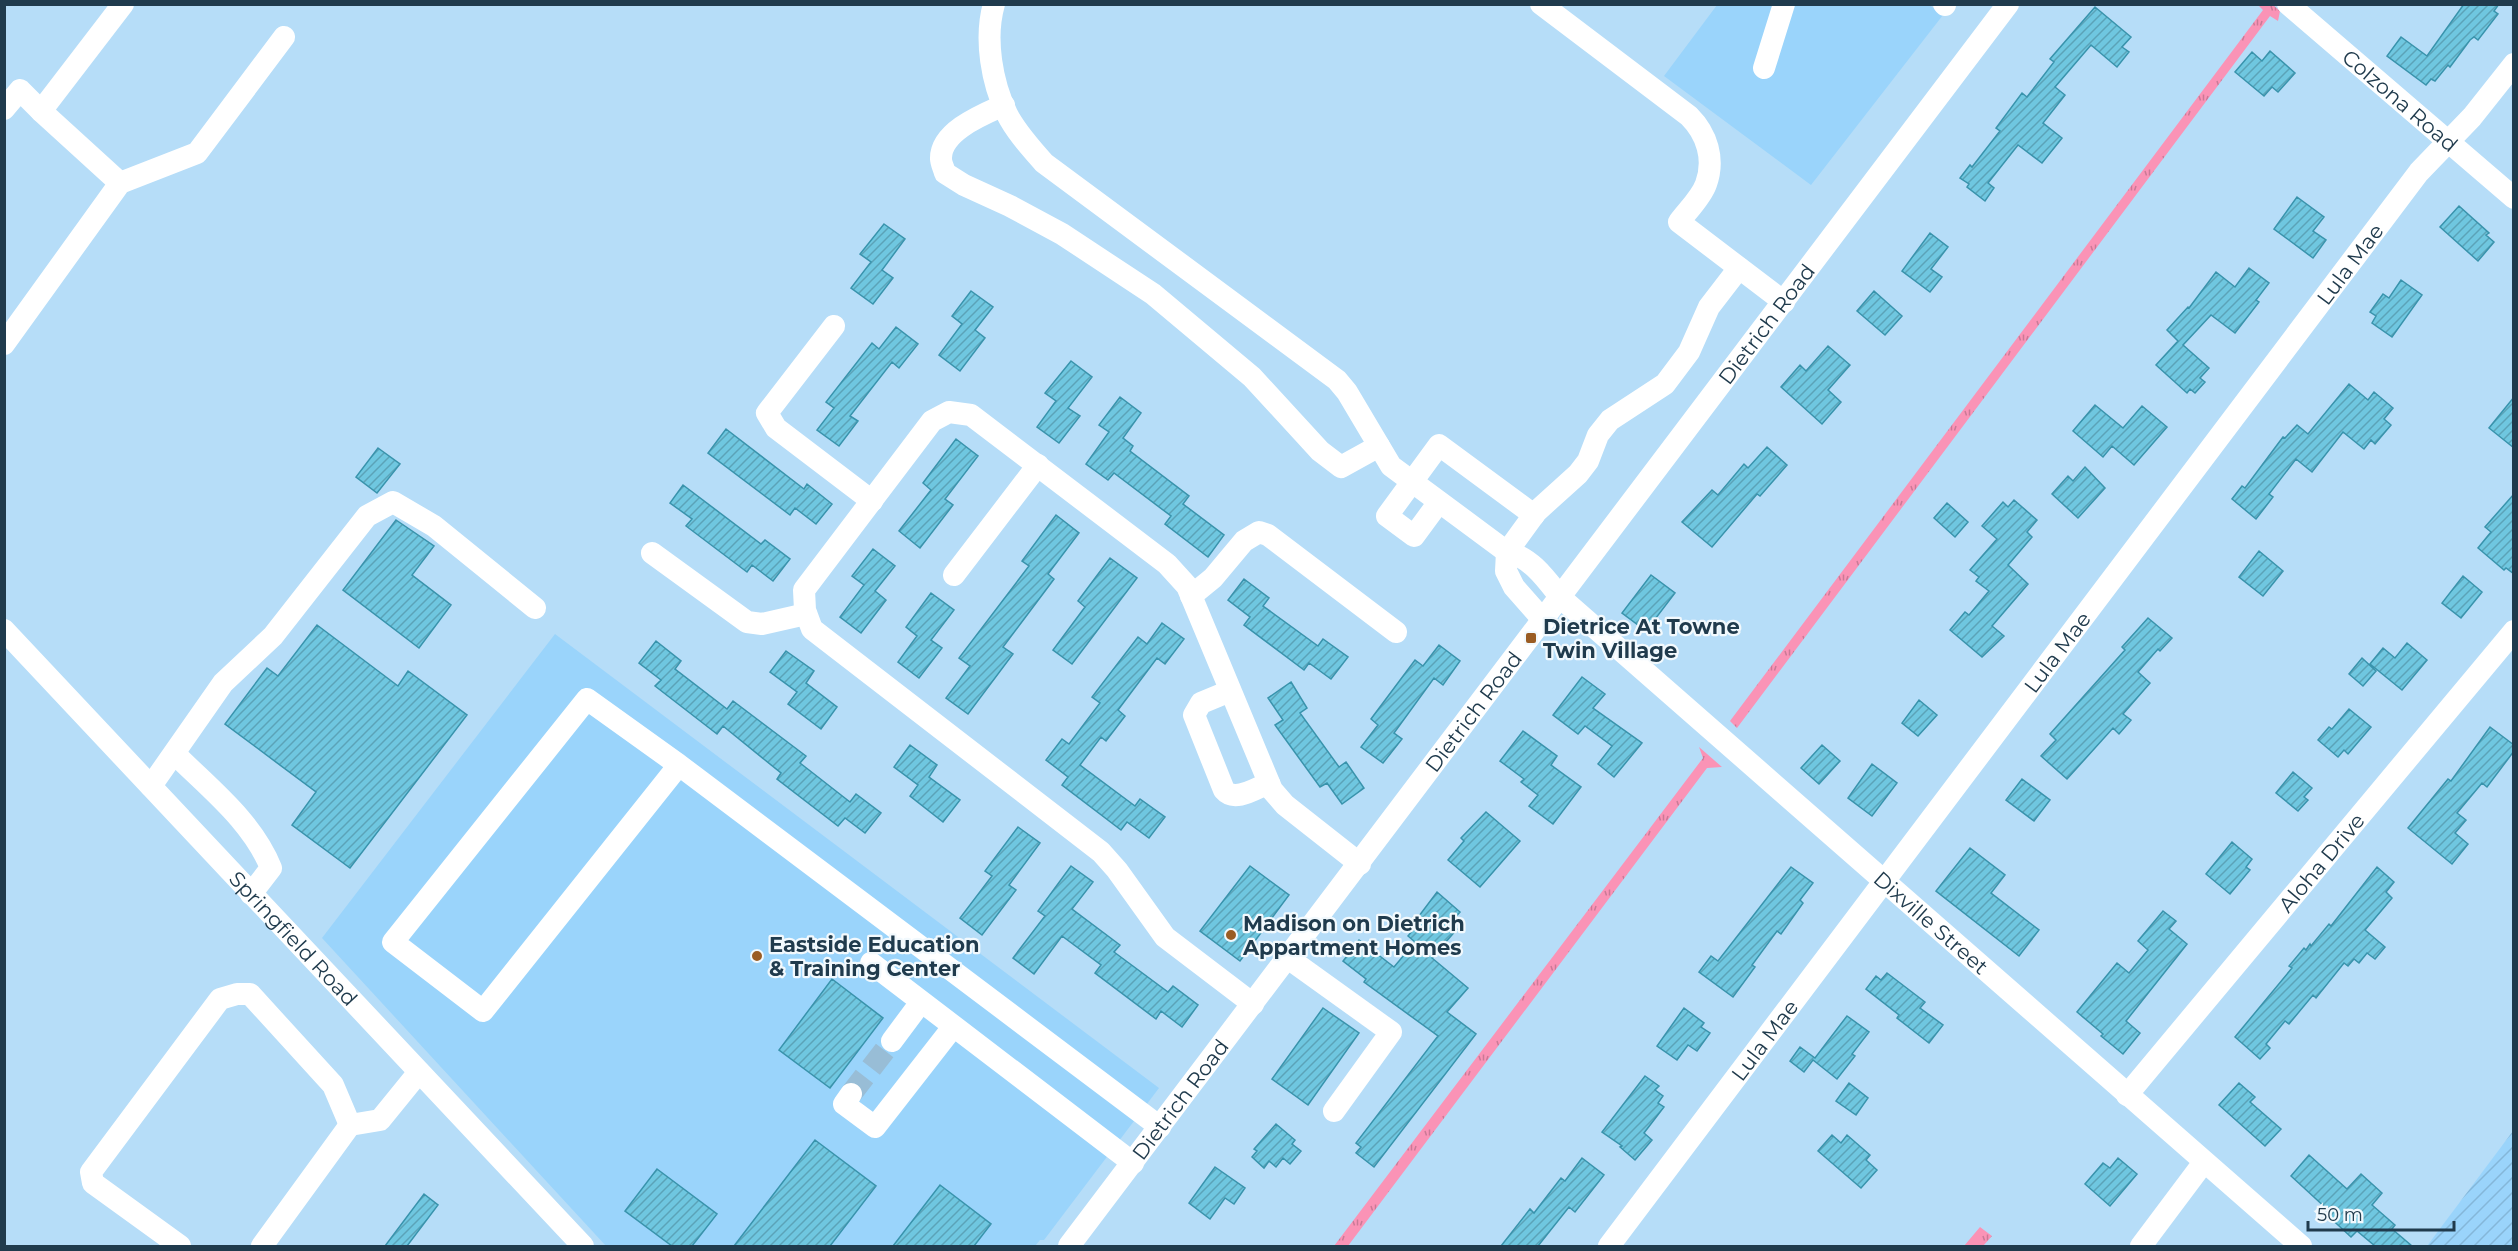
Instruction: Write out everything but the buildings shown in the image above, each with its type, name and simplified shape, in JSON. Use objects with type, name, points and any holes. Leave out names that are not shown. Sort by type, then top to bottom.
[{"type":"street","points":[[41,111],[123,4]]},
{"type":"street","name":"Dixville Street","points":[[994,4],[990,44],[994,80],[1007,115],[1044,163],[1337,380],[1347,392],[1391,466],[1507,552],[1518,554],[1541,573],[1561,598],[2301,1246]]},
{"type":"street","points":[[1541,4],[1689,116],[1701,128],[1707,142],[1709,171],[1706,186],[1679,222],[1784,302]]},
{"type":"street","points":[[1764,68],[1784,4]]},
{"type":"street","name":"Dietrich Road","points":[[1069,1246],[1544,621],[2008,4]]},
{"type":"street","name":"Colzona Road","points":[[2288,4],[2514,198]]},
{"type":"street","points":[[4,344],[120,183],[197,153],[284,38]]},
{"type":"street","name":"Lula Mae","points":[[1609,1246],[2419,172],[2472,117],[2514,64]]},
{"type":"street","points":[[4,109],[20,90],[120,183]]},
{"type":"street","points":[[1004,105],[968,122],[949,139],[941,158],[945,173],[964,185],[1062,234],[1153,294],[1252,377],[1320,451],[1341,466],[1379,446]]},
{"type":"street","points":[[1544,621],[1514,587],[1506,571],[1507,552],[1534,515],[1578,474],[1588,460],[1599,435],[1610,420],[1665,384],[1689,352],[1708,307],[1739,268]]},
{"type":"street","points":[[834,326],[767,413],[776,428],[872,501]]},
{"type":"street","points":[[1253,1004],[1165,937],[1118,870],[1101,852],[812,629],[806,614],[804,590],[932,421],[949,412],[971,415],[1167,564],[1187,586],[1272,790],[1285,805],[1360,864]]},
{"type":"street","points":[[1439,502],[1414,536],[1387,516],[1439,445],[1534,515]]},
{"type":"street","points":[[954,575],[1038,465]]},
{"type":"street","points":[[151,786],[223,683],[273,636],[367,516],[393,502],[434,526],[535,608]]},
{"type":"street","points":[[1191,596],[1213,578],[1244,541],[1259,532],[1268,535],[1396,632]]},
{"type":"street","points":[[652,553],[747,622],[762,624],[806,614]]},
{"type":"street","name":"Springfield Road","points":[[4,630],[583,1246]]},
{"type":"street","name":"Aloha Drive","points":[[2127,1095],[2514,631]]},
{"type":"street","points":[[1230,691],[1201,703],[1194,715],[1224,790],[1228,795],[1236,796],[1269,783]]},
{"type":"street","points":[[679,765],[483,1011],[393,942],[587,699],[679,765],[1160,1127]]},
{"type":"street","points":[[175,754],[245,823],[265,852],[271,868],[251,894]]},
{"type":"street","points":[[1288,958],[1391,1032],[1334,1111]]},
{"type":"street","points":[[871,963],[1133,1163]]},
{"type":"street","points":[[180,1246],[93,1183],[91,1172],[220,999],[237,994],[250,994],[333,1085],[350,1125]]},
{"type":"street","points":[[892,1041],[921,1002]]},
{"type":"street","points":[[851,1094],[843,1104],[875,1127],[953,1027]]},
{"type":"street","points":[[262,1246],[350,1125],[380,1120],[419,1072]]},
{"type":"street","points":[[2141,1246],[2204,1162]]},
{"type":"shaded area","points":[[1928,4],[1943,15],[1811,185],[1664,76],[1717,5]]},
{"type":"shaded area","name":"Eastside Education & Training Center","points":[[555,634],[1159,1088],[1044,1240],[1040,1240],[1035,1246],[606,1246],[322,938]]},
{"type":"shaded area","points":[[2513,1131],[2513,1246],[2427,1246]]},
{"type":"green space","points":[[2258,5],[2273,5],[2280,11],[2278,21],[2270,16],[1737,728],[1730,721],[2263,10]]},
{"type":"green space","points":[[1699,747],[1722,767],[1707,768],[1348,1246],[1334,1246],[1703,758]]},
{"type":"green space","points":[[1980,1227],[1992,1236],[1983,1246],[1964,1246]]},
{"type":"tunnel","points":[[851,1094],[892,1041]]},
{"type":"place","name":"Dietrice At Towne Twin Village","points":[[1531,638]]},
{"type":"place","name":"Madison on Dietrich Appartment Homes","points":[[1231,935]]},
{"type":"place","name":"Eastside Education & Training Center","points":[[757,956]]}]
